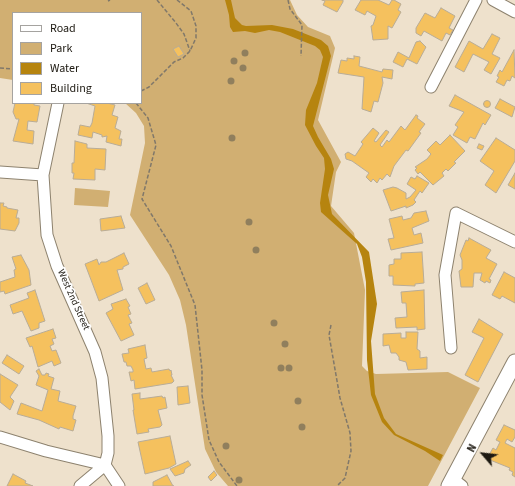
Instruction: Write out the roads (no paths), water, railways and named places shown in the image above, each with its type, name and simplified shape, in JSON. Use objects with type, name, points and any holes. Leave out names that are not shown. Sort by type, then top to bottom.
[{"type":"main road","points":[[455,484],[515,362]]},
{"type":"street","points":[[431,87],[476,0]]},
{"type":"street","points":[[493,0],[515,12]]},
{"type":"street","name":"West 2nd Street","points":[[58,104],[43,175],[47,235],[57,266],[95,352],[102,378],[108,436],[108,453],[105,465]]},
{"type":"street","points":[[0,172],[43,175]]},
{"type":"street","points":[[451,348],[445,275],[456,213],[515,242]]},
{"type":"street","points":[[0,437],[46,451],[105,465],[120,486]]},
{"type":"street","points":[[80,486],[105,465]]},
{"type":"water","points":[[225,0],[231,0],[235,18],[242,25],[272,25],[293,29],[321,40],[328,46],[331,56],[313,126],[331,159],[334,169],[328,195],[332,214],[369,252],[377,304],[371,341],[375,394],[384,418],[396,434],[443,455],[440,461],[425,451],[394,435],[382,422],[371,395],[367,360],[366,282],[362,257],[357,244],[321,212],[320,203],[325,169],[324,158],[305,125],[306,110],[317,83],[323,57],[320,50],[315,46],[280,32],[269,30],[255,33],[245,31],[233,32],[230,27],[229,15]]}]
